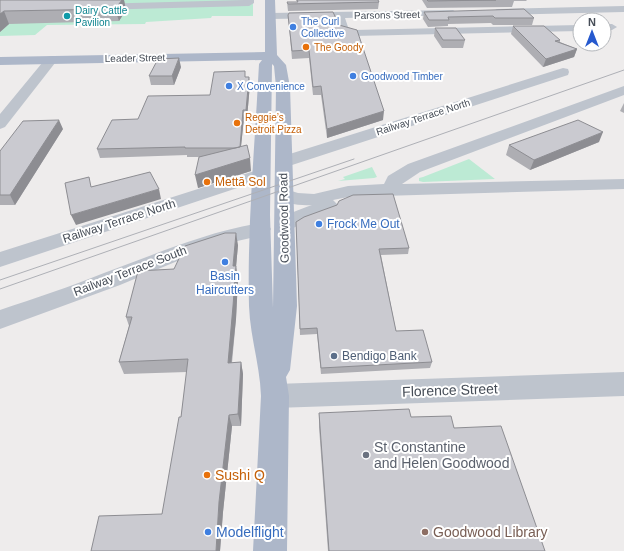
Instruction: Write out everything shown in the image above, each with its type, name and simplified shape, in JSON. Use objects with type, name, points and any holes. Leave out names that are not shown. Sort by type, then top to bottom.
[{"type":"main road","name":"Goodwood Road","points":[[270,0],[271,56],[264,64],[261,174],[261,306],[275,390]]},
{"type":"main road","name":"Goodwood Road","points":[[270,551],[275,390],[285,306],[286,225],[283,162],[282,72],[280,65],[271,56]]},
{"type":"main road","name":"Leader Street","points":[[0,61],[271,56]]},
{"type":"street","points":[[599,0],[619,10]]},
{"type":"street","points":[[83,7],[249,2]]},
{"type":"street","points":[[486,12],[619,10]]},
{"type":"street","name":"Parsons Street","points":[[270,16],[464,13]]},
{"type":"street","points":[[339,16],[343,30],[353,33],[572,28]]},
{"type":"street","points":[[0,124],[51,60]]},
{"type":"street","name":"Railway Terrace North","points":[[283,162],[562,72]]},
{"type":"street","points":[[391,190],[394,180],[414,168],[624,90]]},
{"type":"street","name":"Railway Terrace North","points":[[0,260],[261,174]]},
{"type":"street","points":[[284,195],[296,200],[306,201],[352,190],[624,184]]},
{"type":"street","points":[[216,189],[243,188],[254,192],[261,200]]},
{"type":"street","points":[[286,225],[296,218],[345,199],[391,190]]},
{"type":"street","name":"Railway Terrace South","points":[[0,320],[203,242],[237,233],[261,229]]},
{"type":"street","name":"Florence Street","points":[[275,390],[624,384]]},
{"type":"green space","points":[[0,0],[253,0],[253,16],[212,16],[211,18],[146,22],[145,24],[47,25],[35,35],[0,36]]},
{"type":"green space","points":[[469,159],[495,179],[419,181],[419,178]]},
{"type":"green space","points":[[372,167],[377,177],[338,181],[345,179],[343,177]]},
{"type":"building","points":[[0,0],[122,0],[115,9],[4,11],[0,14]]},
{"type":"building","points":[[297,0],[378,0],[379,2],[288,4],[287,2],[298,2]]},
{"type":"building","points":[[427,0],[496,0],[428,1]]},
{"type":"building","points":[[524,9],[534,18],[495,18],[493,16],[448,17],[449,20],[429,20],[424,12]]},
{"type":"building","points":[[333,12],[339,25],[357,30],[384,111],[327,129],[321,86],[313,87],[309,50],[292,51],[288,15],[289,13]]},
{"type":"building","points":[[513,26],[544,26],[560,40],[555,41],[572,47],[572,51],[546,59]]},
{"type":"building","points":[[435,28],[456,28],[465,40],[443,40]]},
{"type":"building","points":[[179,58],[172,76],[149,76],[158,59]]},
{"type":"building","points":[[245,71],[245,77],[249,77],[246,110],[243,110],[240,147],[97,149],[112,120],[138,119],[148,96],[210,95],[214,72]]},
{"type":"building","points":[[59,120],[10,195],[0,195],[0,151],[23,121]]},
{"type":"building","points":[[578,120],[603,132],[534,160],[509,145]]},
{"type":"building","points":[[247,145],[250,158],[195,175],[199,157]]},
{"type":"building","points":[[150,172],[159,189],[71,215],[65,183],[89,177],[91,187]]},
{"type":"building","points":[[393,194],[409,248],[379,249],[396,331],[423,330],[432,362],[321,368],[317,328],[300,329],[296,222],[304,217],[337,205],[339,201],[353,195]]},
{"type":"building","points":[[225,233],[236,233],[233,266],[236,266],[228,363],[241,362],[238,414],[229,415],[219,502],[216,551],[91,551],[99,516],[162,514],[179,417],[181,417],[188,359],[119,362],[132,317],[126,317],[138,271],[174,269],[185,246]]},
{"type":"building","points":[[409,409],[411,417],[451,416],[454,428],[501,426],[545,551],[329,551],[319,413]]},
{"type":"tram line","points":[[0,289],[624,70]]},
{"type":"tram line","points":[[0,280],[354,159]]},
{"type":"place","name":"Dairy Cattle Pavilion","points":[[67,16]]},
{"type":"place","name":"The Curl Collective","points":[[293,27]]},
{"type":"place","name":"The Goody","points":[[306,47]]},
{"type":"place","name":"Goodwood Timber","points":[[353,76]]},
{"type":"place","name":"X Convenience","points":[[229,86]]},
{"type":"place","name":"Reggie’s Detroit Pizza","points":[[237,123]]},
{"type":"place","name":"Mettā Sol","points":[[207,182]]},
{"type":"place","name":"Frock Me Out","points":[[319,224]]},
{"type":"place","name":"Basin Haircutters","points":[[225,262]]},
{"type":"place","name":"Bendigo Bank","points":[[334,356]]},
{"type":"place","name":"St Constantine and Helen Goodwood","points":[[366,455]]},
{"type":"place","name":"Sushi Q","points":[[207,475]]},
{"type":"place","name":"Modelflight","points":[[208,532]]},
{"type":"place","name":"Goodwood Library","points":[[425,532]]}]
